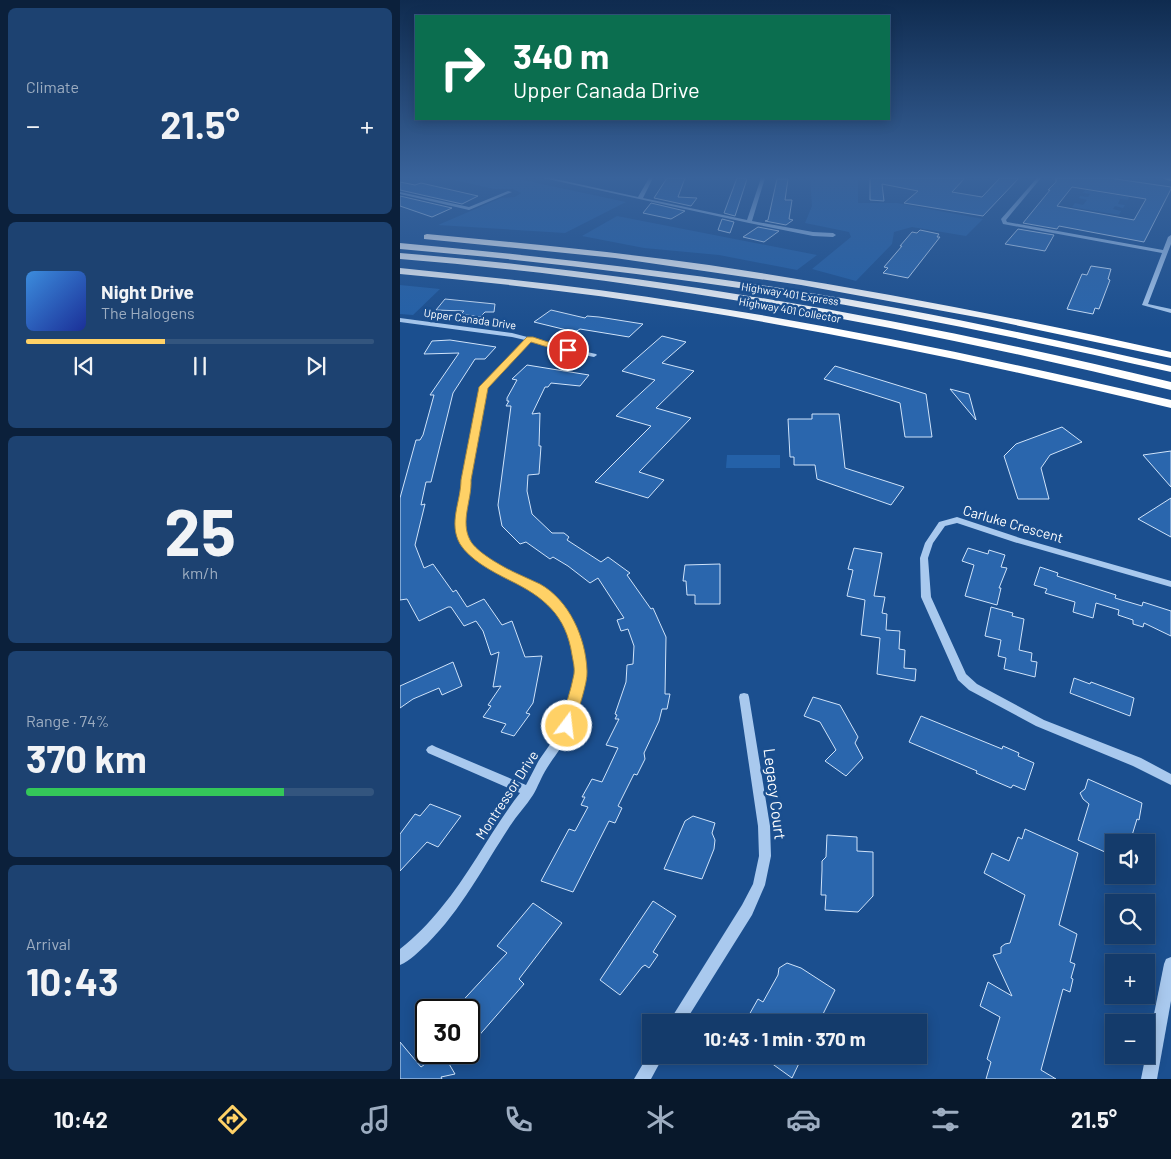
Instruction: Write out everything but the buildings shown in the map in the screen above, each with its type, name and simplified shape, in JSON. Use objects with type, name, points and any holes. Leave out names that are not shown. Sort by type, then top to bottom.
[{"type":"highway","points":[[419,237],[601,254],[914,296],[1171,349]]},
{"type":"highway","name":"Highway 401 Express","points":[[400,246],[584,263],[778,290],[962,323],[1171,369]]},
{"type":"highway","name":"Highway 401 Express","points":[[400,256],[612,278],[819,311],[1035,354],[1171,386]]},
{"type":"highway","name":"Highway 401 Collector","points":[[400,271],[536,284],[819,327],[1081,382],[1171,404]]},
{"type":"highway","points":[[793,280],[963,310],[1171,355]]},
{"type":"highway","points":[[952,354],[1171,415]]},
{"type":"street","points":[[783,228],[813,234],[832,235]]},
{"type":"street","points":[[1034,228],[1164,252]]},
{"type":"street","points":[[1171,237],[1145,305],[1171,311]]},
{"type":"street","name":"Upper Canada Drive","points":[[400,320],[490,331],[594,355]]},
{"type":"street","name":"Montressor Drive","points":[[400,958],[422,940],[446,915],[483,861],[505,823],[528,792],[567,726],[581,672],[576,640],[568,622],[553,601],[537,588],[509,575],[486,561],[465,543],[461,530],[466,480],[484,387],[530,339]]},
{"type":"street","name":"Carluke Crescent","points":[[1171,584],[1017,540],[957,520],[942,524],[930,543],[924,558],[926,597],[962,677],[973,687],[1040,723],[1121,755],[1171,780]]},
{"type":"street","name":"Legacy Court","points":[[682,1014],[747,910],[759,885],[765,856],[764,826],[744,697]]},
{"type":"street","points":[[432,750],[528,792]]},
{"type":"street","points":[[1150,1079],[1171,964]]},
{"type":"street","points":[[642,1079],[651,1064]]},
{"type":"shaded area","points":[[491,228],[574,228],[565,233]]},
{"type":"shaded area","points":[[595,228],[680,228],[817,255],[797,270],[719,255],[644,248],[582,236]]},
{"type":"shaded area","points":[[831,228],[907,228],[894,232],[892,244],[856,281],[812,269],[851,237],[849,232]]},
{"type":"shaded area","points":[[920,228],[974,228],[966,236]]},
{"type":"shaded area","points":[[400,285],[440,289],[413,315],[400,314]]},
{"type":"shaded area","points":[[727,455],[780,455],[780,468],[726,468]]},
{"type":"route","points":[[567,726],[581,672],[576,640],[568,622],[553,601],[537,588],[502,572],[465,543],[461,530],[461,518],[466,480],[484,387],[530,339],[568,350]]}]
